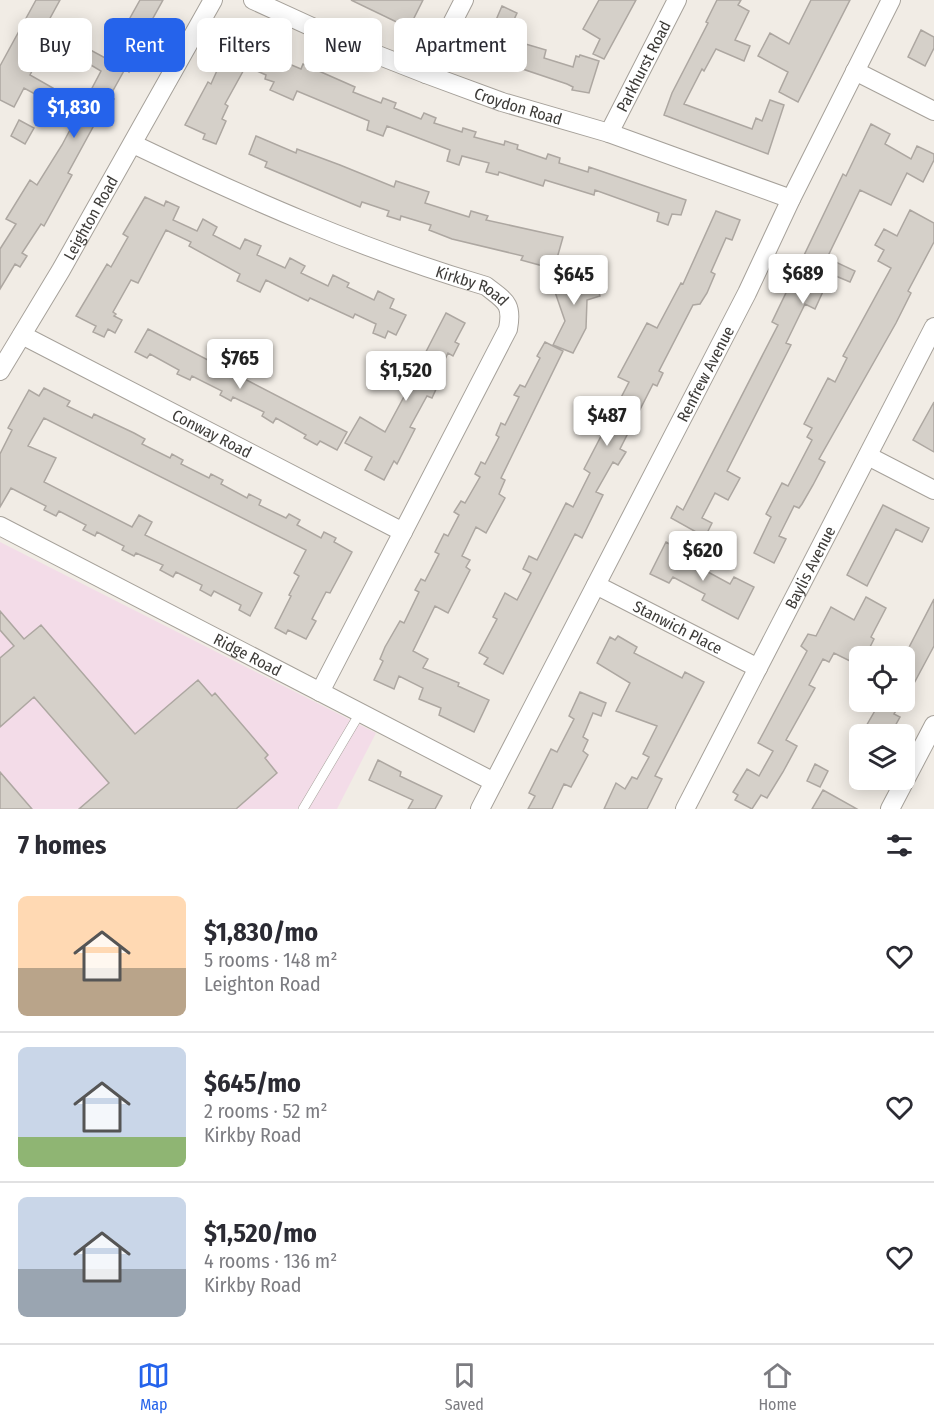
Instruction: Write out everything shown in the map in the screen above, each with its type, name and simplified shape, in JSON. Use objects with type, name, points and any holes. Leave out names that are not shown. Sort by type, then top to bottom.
[{"type":"street","name":"Leighton Road","points":[[0,371],[133,144],[213,0]]},
{"type":"street","name":"Croydon Road","points":[[253,0],[347,44],[426,74],[502,102],[609,133],[790,199]]},
{"type":"street","points":[[426,74],[464,0]]},
{"type":"street","name":"Parkhurst Road","points":[[609,133],[677,0]]},
{"type":"street","name":"Renfrew Avenue","points":[[480,809],[747,293],[790,199],[891,0]]},
{"type":"street","points":[[855,71],[934,111]]},
{"type":"street","name":"Kirkby Road","points":[[133,144],[225,188],[320,229],[439,272],[486,286],[507,302],[511,314],[508,329],[320,692]]},
{"type":"street","name":"Baylis Avenue","points":[[685,809],[934,327]]},
{"type":"street","name":"Conway Road","points":[[22,335],[403,532]]},
{"type":"street","points":[[868,456],[934,490]]},
{"type":"street","name":"Ridge Road","points":[[0,526],[494,782]]},
{"type":"street","name":"Stanwich Place","points":[[596,585],[758,668]]},
{"type":"street","points":[[890,809],[934,724]]},
{"type":"lane","points":[[303,809],[360,713]]},
{"type":"shaded area","points":[[0,542],[376,733],[337,809],[0,809]]},
{"type":"building","points":[[36,0],[60,0],[50,18],[26,18]]},
{"type":"building","points":[[140,0],[163,0],[153,18],[130,18]]},
{"type":"building","points":[[351,0],[423,0],[414,18],[394,18],[394,21]]},
{"type":"building","points":[[599,0],[636,0],[604,59],[593,54],[600,39],[583,29]]},
{"type":"building","points":[[717,0],[741,0],[738,5],[749,11],[735,40],[750,46],[744,61],[716,49],[704,71],[702,69],[684,104],[752,129],[756,118],[762,121],[770,100],[784,105],[768,154],[664,115],[672,93],[708,23],[706,22]]},
{"type":"building","points":[[811,0],[850,0],[798,102],[779,92],[788,72],[758,56],[770,33],[789,44]]},
{"type":"building","points":[[502,6],[517,13],[515,18],[497,18]]},
{"type":"building","points":[[921,30],[934,37],[934,48],[925,66],[908,57]]},
{"type":"building","points":[[18,33],[18,72],[32,72],[30,75],[53,88],[46,100],[24,88],[14,107],[0,100],[0,66]]},
{"type":"building","points":[[527,44],[546,50],[544,58],[573,67],[576,56],[580,55],[599,61],[589,93],[572,90],[573,87],[527,71]]},
{"type":"building","points":[[92,51],[104,57],[104,72],[123,72],[110,96],[114,99],[108,109],[104,107],[68,173],[72,175],[44,226],[41,224],[22,253],[27,256],[20,267],[15,264],[0,289],[0,249],[16,224],[6,219],[30,180],[37,185],[62,145],[101,71],[92,66]]},
{"type":"building","points":[[303,64],[304,72],[321,72],[355,87],[353,92],[381,103],[383,98],[396,103],[394,108],[421,119],[424,113],[436,118],[434,123],[462,132],[463,128],[476,132],[474,137],[504,145],[505,141],[518,145],[517,149],[546,159],[548,154],[560,158],[559,163],[588,172],[589,167],[686,200],[681,215],[672,214],[668,225],[657,221],[659,213],[595,190],[594,195],[545,180],[543,186],[499,172],[498,175],[486,172],[489,163],[462,156],[459,165],[447,161],[450,150],[387,126],[383,136],[367,130],[369,121],[297,91],[293,100],[270,90],[274,82],[265,79],[266,75],[259,72],[292,72],[292,65],[301,69]]},
{"type":"building","points":[[216,72],[243,72],[225,104],[228,106],[222,119],[226,121],[216,144],[203,139],[205,134],[185,125],[208,82],[211,84]]},
{"type":"building","points":[[19,120],[34,128],[25,144],[11,136]]},
{"type":"building","points":[[871,124],[890,134],[885,144],[911,159],[917,146],[934,154],[934,160],[923,182],[907,173],[891,205],[860,190],[827,258],[855,271],[850,282],[831,274],[815,309],[805,304],[786,343],[791,345],[727,471],[740,478],[728,500],[715,493],[702,518],[712,523],[705,537],[671,518],[677,506],[683,510],[778,325],[772,322],[843,174],[846,176]]},
{"type":"building","points":[[256,136],[296,153],[297,149],[394,187],[396,181],[429,192],[425,203],[469,217],[471,211],[488,216],[486,220],[563,237],[554,269],[521,260],[523,256],[452,239],[429,230],[431,225],[401,216],[400,220],[387,216],[389,211],[362,202],[360,207],[265,167],[267,162],[249,154]]},
{"type":"building","points":[[145,197],[164,206],[166,201],[179,207],[173,220],[197,231],[203,219],[217,227],[213,235],[240,249],[245,239],[261,246],[257,255],[285,268],[290,258],[305,266],[301,273],[328,286],[333,275],[349,283],[347,287],[374,300],[378,291],[394,299],[390,308],[406,315],[396,335],[388,331],[385,338],[373,333],[376,324],[355,314],[353,318],[310,298],[308,301],[266,280],[260,292],[237,281],[240,274],[189,246],[191,242],[166,230],[138,283],[131,280],[113,312],[116,314],[114,316],[122,320],[115,333],[108,329],[104,337],[93,332],[96,326],[76,316],[107,264],[111,267],[128,237],[123,234]]},
{"type":"building","points":[[910,210],[934,223],[934,242],[908,291],[911,293],[896,323],[819,459],[825,462],[813,485],[799,508],[794,506],[779,536],[786,539],[774,563],[754,553],[771,517],[766,514],[782,483],[788,486],[812,440],[807,437],[812,428],[804,424],[828,378],[835,382],[847,358],[843,356],[891,268],[878,261],[884,250],[875,245],[884,229],[897,236]]},
{"type":"building","points":[[716,211],[740,220],[732,240],[726,238],[711,272],[715,274],[707,293],[700,304],[693,305],[659,371],[663,373],[657,386],[653,384],[620,449],[626,452],[618,465],[613,462],[596,492],[603,495],[582,538],[575,534],[503,674],[484,664],[488,658],[479,653],[497,619],[493,617],[505,593],[517,600],[531,573],[523,569],[529,556],[537,560],[566,503],[573,507],[590,473],[584,469],[629,382],[618,377],[647,323],[657,328],[681,283],[683,284]]},
{"type":"building","points":[[577,264],[581,277],[593,273],[600,296],[587,300],[586,328],[573,353],[553,345],[565,321],[555,292],[563,290],[557,271]]},
{"type":"building","points":[[446,313],[465,323],[455,342],[459,344],[453,356],[448,353],[433,385],[437,387],[432,398],[427,396],[410,427],[415,429],[397,464],[394,461],[384,480],[365,470],[372,457],[345,443],[360,417],[385,432],[407,391],[381,380],[388,365],[405,373],[409,365],[417,369]]},
{"type":"building","points":[[148,329],[347,432],[337,450],[320,441],[317,445],[304,438],[306,435],[276,418],[273,423],[262,416],[264,412],[233,397],[231,401],[220,395],[222,391],[192,376],[190,380],[177,374],[179,370],[150,354],[147,358],[135,352]]},
{"type":"building","points":[[545,342],[563,351],[501,478],[505,480],[499,494],[505,498],[486,533],[476,527],[462,556],[470,560],[466,567],[470,570],[448,613],[435,606],[413,651],[428,659],[423,668],[459,683],[458,686],[489,700],[474,732],[439,715],[441,708],[419,699],[423,688],[399,676],[394,689],[374,680],[383,661],[380,659],[385,647],[400,621],[404,623],[419,592],[415,590],[421,579],[425,581],[439,554],[435,552],[444,534],[448,536],[459,515],[454,512],[461,501],[465,503],[480,477],[475,474],[481,462],[485,464],[499,437],[496,435],[501,423],[505,425],[519,397],[514,395],[520,385],[525,387],[540,358],[537,356]]},
{"type":"building","points":[[44,388],[70,401],[67,406],[92,418],[94,414],[134,433],[145,439],[142,444],[170,458],[172,454],[183,460],[181,464],[209,478],[211,474],[223,480],[221,484],[247,498],[249,494],[261,500],[259,505],[286,518],[289,514],[300,520],[297,525],[321,538],[324,532],[336,538],[334,542],[352,552],[330,593],[326,592],[312,619],[316,621],[306,639],[288,630],[286,634],[275,628],[299,576],[294,573],[306,550],[44,418],[28,446],[56,458],[44,482],[132,527],[139,515],[152,522],[145,535],[262,593],[250,616],[239,610],[241,605],[214,591],[211,596],[200,590],[202,585],[176,572],[173,577],[160,570],[163,565],[136,553],[134,556],[122,550],[124,546],[97,532],[95,536],[83,530],[86,525],[59,511],[56,516],[44,510],[46,506],[11,488],[0,507],[0,454],[12,430],[8,428],[29,390],[39,396]]},
{"type":"building","points":[[934,402],[934,452],[913,440]]},
{"type":"building","points":[[883,505],[929,528],[922,542],[896,529],[867,586],[847,575]]},
{"type":"building","points":[[666,542],[685,553],[682,558],[730,584],[734,577],[754,587],[738,619],[702,600],[705,594],[673,577],[669,583],[650,574]]},
{"type":"building","points":[[866,597],[886,608],[871,637],[874,639],[870,646],[849,646],[849,660],[834,653],[829,662],[823,659],[809,685],[815,688],[786,740],[797,746],[767,798],[761,795],[752,809],[735,800],[738,795],[733,792],[747,769],[759,776],[773,751],[758,743],[807,651],[801,646],[808,634],[816,636],[831,607],[854,620]]},
{"type":"building","points":[[934,599],[934,646],[915,681],[915,646],[910,646]]},
{"type":"building","points":[[0,611],[24,639],[41,625],[135,734],[198,680],[212,696],[215,693],[268,755],[265,758],[277,773],[236,809],[79,809],[109,783],[34,697],[0,727],[0,658],[14,646],[0,630]]},
{"type":"building","points":[[618,636],[637,647],[634,653],[682,678],[685,672],[704,682],[655,776],[662,779],[647,809],[604,809],[616,783],[625,789],[632,777],[637,779],[649,757],[643,754],[657,726],[616,711],[630,683],[597,663],[610,637],[615,640]]},
{"type":"building","points":[[580,692],[606,703],[601,716],[593,713],[583,737],[588,740],[583,751],[588,755],[571,787],[564,784],[552,809],[528,809],[535,796],[529,793],[551,749],[557,752],[574,719],[569,716]]},
{"type":"building","points":[[874,712],[895,712],[894,714],[900,717],[896,724],[867,724]]},
{"type":"building","points":[[378,760],[401,772],[400,776],[442,796],[435,809],[408,809],[413,800],[369,780]]},
{"type":"building","points":[[815,764],[828,771],[820,787],[807,781]]},
{"type":"building","points":[[0,772],[32,809],[0,809]]},
{"type":"building","points":[[823,790],[857,809],[812,809]]}]
